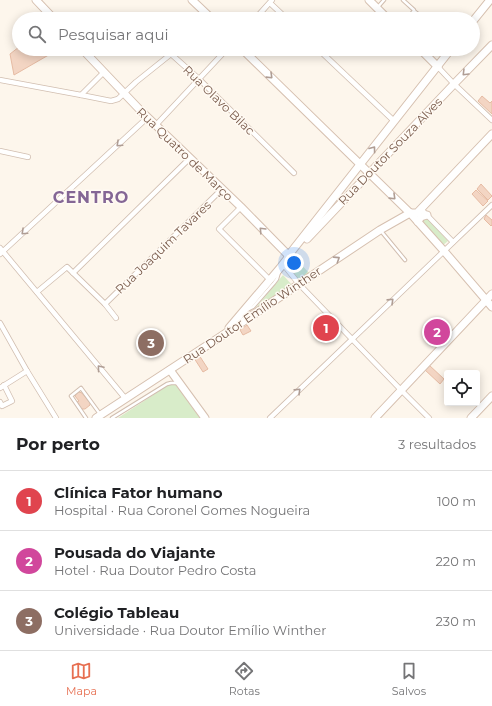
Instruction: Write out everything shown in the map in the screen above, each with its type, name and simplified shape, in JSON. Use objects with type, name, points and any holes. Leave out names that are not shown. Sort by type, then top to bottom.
[{"type":"main road","points":[[36,0],[47,12]]},
{"type":"main road","points":[[192,0],[205,12]]},
{"type":"main road","points":[[369,0],[381,12]]},
{"type":"main road","points":[[480,12],[490,0]]},
{"type":"main road","name":"Rua Doutor Souza Alves","points":[[286,261],[492,45]]},
{"type":"main road","name":"Rua Quatro de Março","points":[[89,56],[124,94],[240,207],[286,261]]},
{"type":"main road","points":[[249,56],[410,213],[444,250],[492,307]]},
{"type":"main road","points":[[427,56],[438,66]]},
{"type":"main road","points":[[223,335],[286,261],[446,56]]},
{"type":"main road","points":[[421,209],[492,134]]},
{"type":"main road","points":[[355,172],[362,175],[363,180]]},
{"type":"main road","name":"Rua Doutor Emílio Winther","points":[[97,417],[380,230],[410,213],[417,213],[421,209]]},
{"type":"main road","points":[[418,222],[422,216],[427,215]]},
{"type":"main road","points":[[375,418],[492,294]]},
{"type":"main road","points":[[170,370],[205,418]]},
{"type":"main road","points":[[471,418],[492,396]]},
{"type":"street","points":[[261,12],[271,1],[281,12]]},
{"type":"street","name":"Rua Olavo Bilac","points":[[124,94],[136,82],[168,56]]},
{"type":"street","name":"Rua Olavo Bilac","points":[[173,56],[199,79],[294,173]]},
{"type":"street","points":[[156,125],[220,56]]},
{"type":"street","points":[[325,56],[394,121]]},
{"type":"street","points":[[438,66],[454,84],[492,120]]},
{"type":"street","points":[[82,95],[104,72]]},
{"type":"street","points":[[0,80],[111,101],[118,99],[124,94]]},
{"type":"street","points":[[125,398],[1,251],[148,117]]},
{"type":"street","points":[[0,151],[28,157]]},
{"type":"street","points":[[73,273],[190,158]]},
{"type":"street","name":"Rua Joaquim Tavares","points":[[105,304],[222,189]]},
{"type":"street","points":[[270,418],[492,204]]},
{"type":"street","points":[[240,207],[219,229],[270,280]]},
{"type":"street","points":[[421,209],[453,242]]},
{"type":"street","name":"Rua Quatro de Março","points":[[286,261],[299,284],[429,418]]},
{"type":"street","points":[[37,292],[67,267],[105,304],[116,318]]},
{"type":"street","points":[[0,323],[56,418]]},
{"type":"street","points":[[1,404],[12,401],[2,386],[27,371]]},
{"type":"lane","points":[[377,8],[384,0]]},
{"type":"lane","points":[[403,0],[414,11]]},
{"type":"lane","points":[[380,230],[405,260]]},
{"type":"lane","points":[[243,312],[253,307],[274,283],[286,261]]},
{"type":"lane","points":[[112,418],[167,384],[175,383],[182,385]]},
{"type":"lane","points":[[86,418],[70,396],[81,388],[97,417]]},
{"type":"green space","points":[[426,217],[448,241],[442,246],[420,222]]},
{"type":"green space","points":[[298,261],[310,274],[298,282],[289,269]]},
{"type":"green space","points":[[283,275],[292,285],[254,310]]},
{"type":"green space","points":[[172,383],[176,385],[202,418],[118,418],[170,384]]},
{"type":"building","points":[[12,52],[12,56],[47,56],[14,75],[10,54]]},
{"type":"building","points":[[482,96],[490,103],[492,101],[492,114],[478,101]]},
{"type":"building","points":[[481,184],[492,196],[488,200],[477,189]]},
{"type":"building","points":[[476,190],[488,201],[483,206],[472,194]]},
{"type":"building","points":[[486,215],[492,220],[491,226],[484,219]]},
{"type":"building","points":[[433,324],[446,335],[440,339],[436,335],[431,337],[429,334],[435,330],[430,327]]},
{"type":"building","points":[[247,325],[251,331],[243,335],[240,330]]},
{"type":"building","points":[[199,355],[208,369],[203,372],[194,358]]},
{"type":"building","points":[[429,365],[444,379],[440,384],[424,369]]},
{"type":"building","points":[[79,392],[82,393],[90,403],[90,405],[85,409],[81,409],[77,402],[79,401],[75,396]]},
{"type":"place","name":"Clínica Fator humano","points":[[326,328]]},
{"type":"place","name":"Pousada do Viajante","points":[[437,332]]},
{"type":"place","name":"Colégio Tableau","points":[[151,343]]},
{"type":"district","name":"CENTRO","points":[[91,197]]}]
